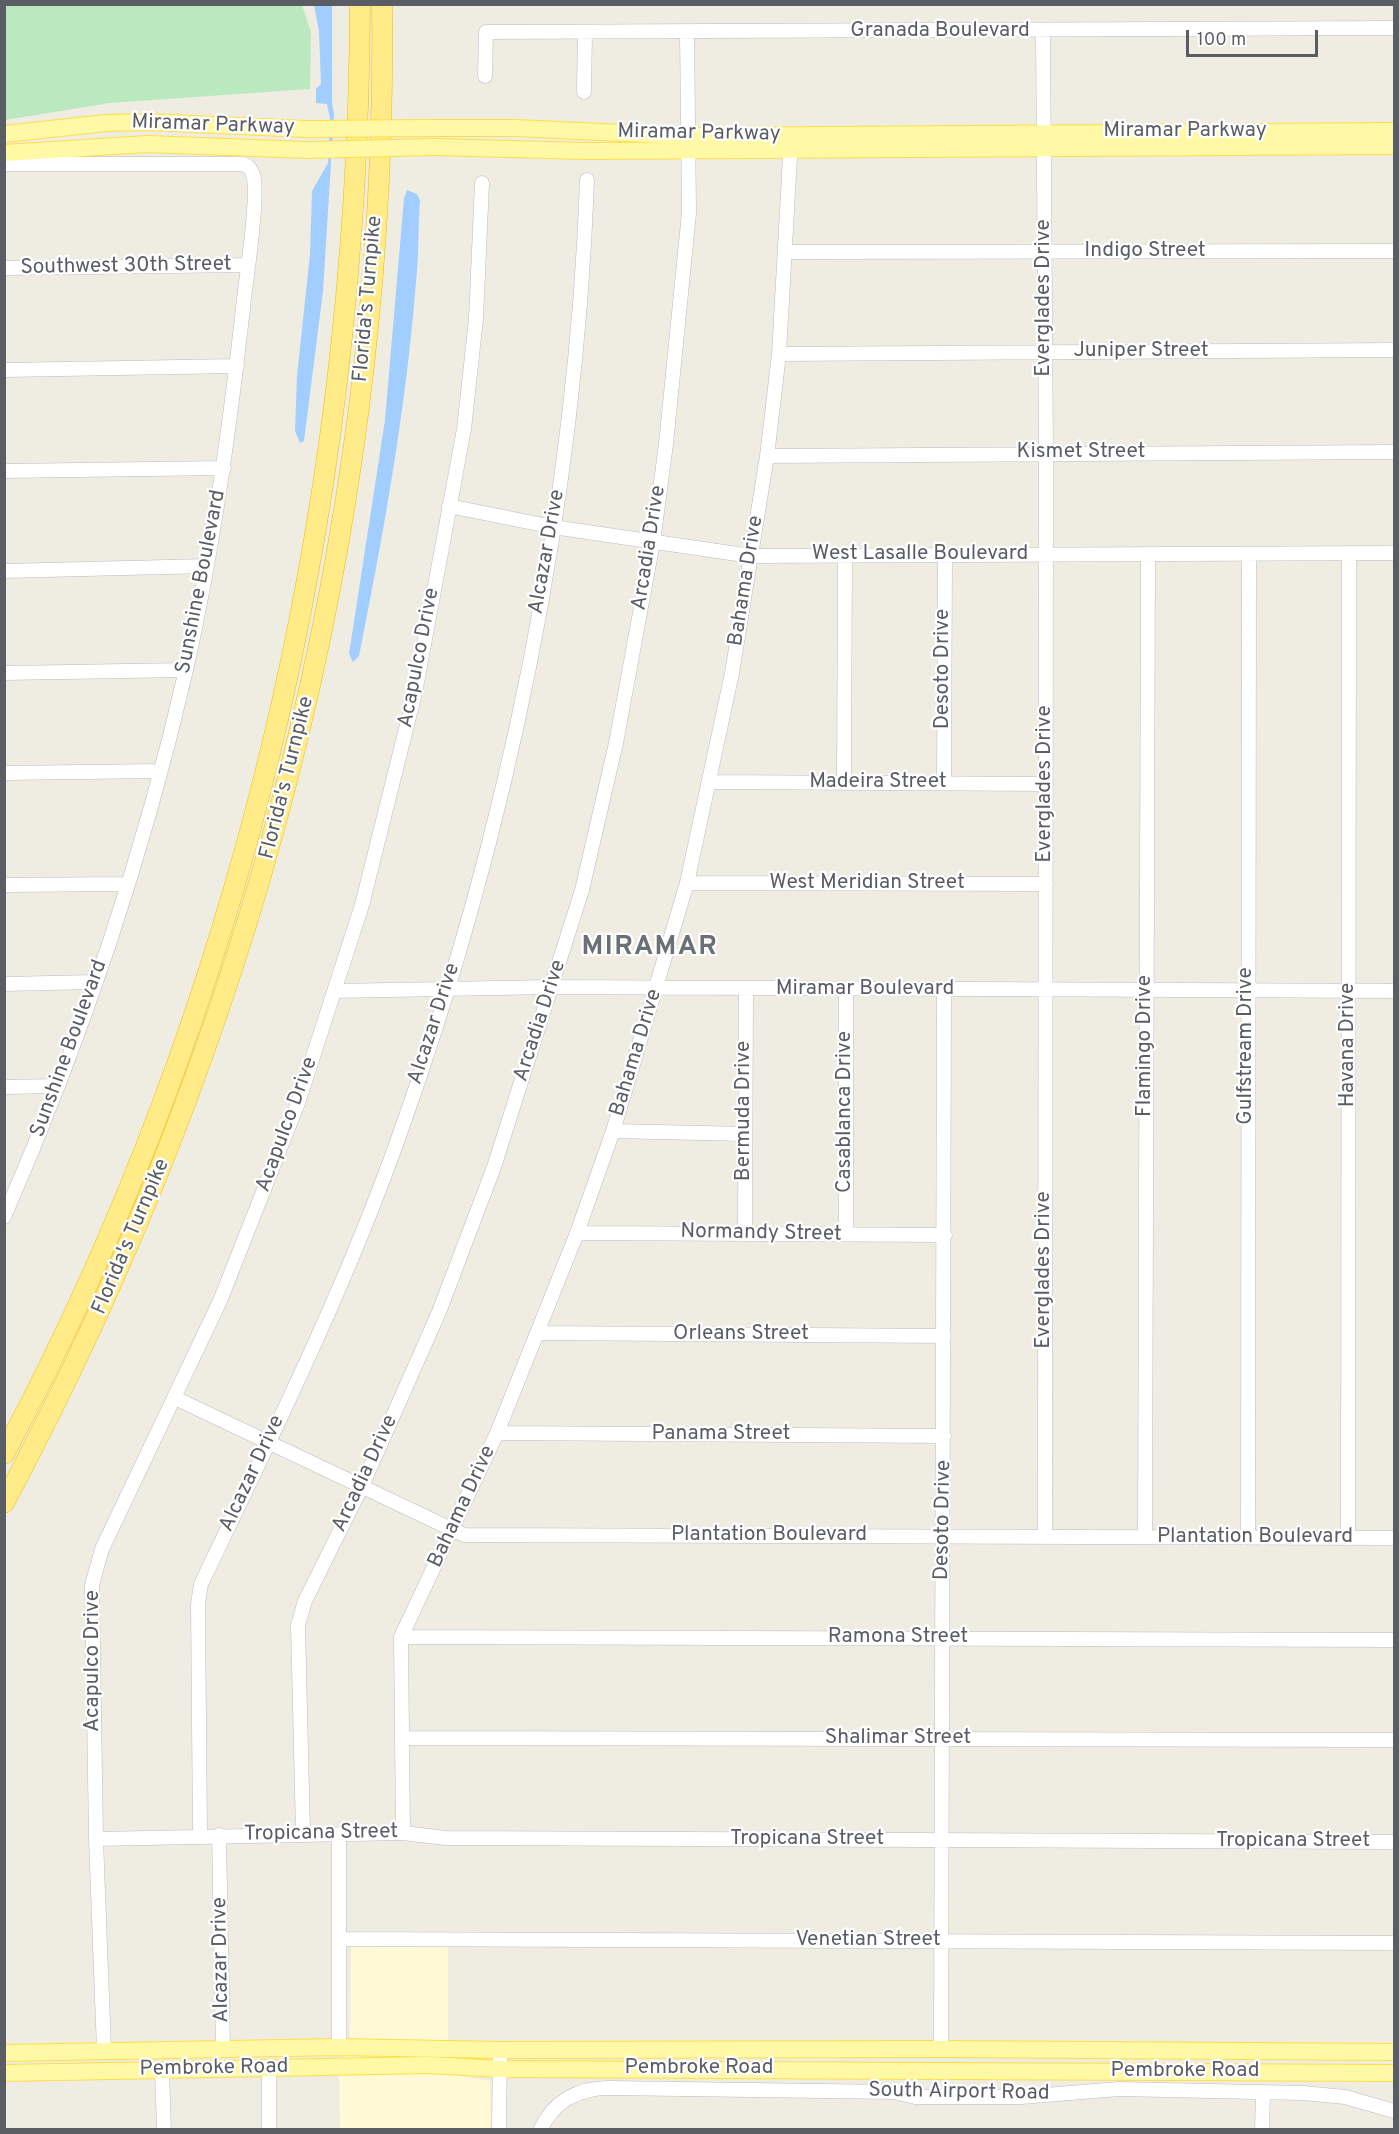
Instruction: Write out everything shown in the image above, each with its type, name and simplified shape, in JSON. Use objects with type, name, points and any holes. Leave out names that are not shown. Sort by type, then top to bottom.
[{"type":"highway","name":"Florida's Turnpike","points":[[4,1454],[93,1275],[162,1105],[218,943],[268,770],[304,607],[336,403],[356,193],[360,4]]},
{"type":"highway","name":"Florida's Turnpike","points":[[4,1503],[86,1342],[136,1231],[174,1138],[237,960],[290,774],[335,563],[363,373],[380,169],[381,4]]},
{"type":"main road","name":"Miramar Parkway","points":[[4,134],[106,123],[186,123],[307,129],[515,128],[688,143]]},
{"type":"main road","name":"Miramar Parkway","points":[[4,153],[70,147],[147,144],[306,150],[434,147],[587,151],[688,143],[1044,140],[1395,131]]},
{"type":"main road","name":"Miramar Parkway","points":[[1044,140],[1395,146]]},
{"type":"main road","name":"Pembroke Road","points":[[4,2053],[339,2047],[500,2050],[941,2049],[1395,2052]]},
{"type":"main road","points":[[214,2069],[230,2059],[326,2057],[339,2047]]},
{"type":"main road","points":[[93,2071],[109,2060],[206,2058],[223,2049]]},
{"type":"main road","points":[[717,2070],[729,2059],[806,2058],[819,2049]]},
{"type":"main road","points":[[814,2070],[840,2061],[924,2061],[935,2056],[941,2049]]},
{"type":"main road","points":[[4,2064],[78,2062],[104,2050]]},
{"type":"main road","name":"Pembroke Road","points":[[4,2073],[429,2065],[500,2069],[1395,2073]]},
{"type":"street","name":"Granada Boulevard","points":[[485,76],[486,32],[585,34],[1395,28]]},
{"type":"street","name":"Everglades Drive","points":[[1044,31],[1045,1537]]},
{"type":"street","name":"Arcadia Drive","points":[[303,1833],[298,1625],[305,1601],[362,1485],[439,1312],[490,1178],[582,890],[616,743],[653,542],[680,318],[689,213],[687,32]]},
{"type":"street","points":[[584,92],[585,34]]},
{"type":"street","name":"Bahama Drive","points":[[403,1833],[401,1637],[497,1433],[577,1233],[613,1131],[687,883],[732,673],[767,456],[779,354],[787,252],[791,143]]},
{"type":"street","name":"Sunshine Boulevard","points":[[4,164],[243,164],[251,169],[254,179],[248,265],[224,468],[186,670],[128,884],[96,982],[57,1086],[11,1189],[4,1217]]},
{"type":"street","name":"Alcazar Drive","points":[[200,1836],[198,1604],[201,1584],[269,1442],[340,1285],[394,1150],[447,990],[478,881],[519,716],[568,433],[584,282],[587,180]]},
{"type":"street","name":"Acapulco Drive","points":[[104,2050],[96,1839],[92,1586],[102,1549],[220,1301],[298,1103],[362,905],[415,693],[464,429],[474,330],[482,183]]},
{"type":"street","name":"Indigo Street","points":[[787,252],[1395,251]]},
{"type":"street","name":"Southwest 30th Street","points":[[4,268],[248,265]]},
{"type":"street","name":"Juniper Street","points":[[779,354],[1395,350]]},
{"type":"street","points":[[4,370],[237,366]]},
{"type":"street","name":"Kismet Street","points":[[767,456],[1395,452]]},
{"type":"street","points":[[4,471],[224,468]]},
{"type":"street","name":"West Lasalle Boulevard","points":[[450,506],[553,527],[751,556],[1395,553]]},
{"type":"street","name":"Havana Drive","points":[[1348,1538],[1349,553]]},
{"type":"street","name":"Flamingo Drive","points":[[1145,1537],[1148,554]]},
{"type":"street","name":"Gulfstream Drive","points":[[1248,1537],[1249,555]]},
{"type":"street","points":[[843,783],[845,556]]},
{"type":"street","name":"Desoto Drive","points":[[944,783],[945,556]]},
{"type":"street","points":[[4,571],[207,566]]},
{"type":"street","points":[[4,673],[186,670]]},
{"type":"street","points":[[4,773],[160,771]]},
{"type":"street","name":"Madeira Street","points":[[710,782],[1046,784]]},
{"type":"street","name":"West Meridian Street","points":[[687,883],[1046,884]]},
{"type":"street","points":[[4,885],[128,884]]},
{"type":"street","points":[[4,984],[96,982]]},
{"type":"street","name":"Miramar Boulevard","points":[[335,991],[552,987],[944,991],[1046,989],[1395,991]]},
{"type":"street","name":"Bermuda Drive","points":[[744,1233],[746,989]]},
{"type":"street","name":"Casablanca Drive","points":[[846,989],[846,1234]]},
{"type":"street","name":"Desoto Drive","points":[[941,2049],[944,1740],[942,1638],[944,991]]},
{"type":"street","points":[[4,1087],[57,1086]]},
{"type":"street","points":[[613,1131],[745,1134]]},
{"type":"street","name":"Normandy Street","points":[[577,1233],[945,1235]]},
{"type":"street","name":"Orleans Street","points":[[538,1333],[944,1336]]},
{"type":"street","name":"Plantation Boulevard","points":[[175,1398],[464,1535],[1395,1538]]},
{"type":"street","name":"Panama Street","points":[[497,1433],[944,1436]]},
{"type":"street","name":"Ramona Street","points":[[401,1637],[1395,1640]]},
{"type":"street","name":"Shalimar Street","points":[[402,1737],[1395,1740]]},
{"type":"street","name":"Tropicana Street","points":[[96,1839],[303,1833],[339,1835],[403,1833],[446,1838],[1395,1842]]},
{"type":"street","points":[[339,1835],[341,1939],[339,2047]]},
{"type":"street","name":"Alcazar Drive","points":[[219,1836],[223,2049]]},
{"type":"street","name":"Venetian Street","points":[[341,1939],[1395,1943]]},
{"type":"street","points":[[500,2050],[500,2130]]},
{"type":"street","points":[[269,2068],[269,2130]]},
{"type":"street","points":[[162,2070],[164,2130]]},
{"type":"street","name":"South Airport Road","points":[[540,2130],[552,2110],[561,2102],[587,2089],[609,2088],[894,2092],[927,2097],[1037,2097],[1138,2088],[1345,2097],[1395,2111]]},
{"type":"street","points":[[1262,2130],[1263,2092]]},
{"type":"shaded area","points":[[351,1946],[448,1947],[448,2074],[490,2081],[491,2129],[340,2129],[339,2074],[350,2041]]},
{"type":"green space","points":[[5,4],[302,5],[311,32],[310,89],[110,103],[5,120]]},
{"type":"water","points":[[314,5],[332,5],[334,114],[323,291],[304,441],[300,443],[295,431],[297,376],[310,254],[312,191],[328,163],[330,118],[327,104],[316,103],[316,89],[321,84],[319,31]]},
{"type":"water","points":[[407,190],[417,194],[420,200],[412,329],[393,470],[377,563],[359,656],[353,662],[349,654],[385,420],[404,198]]},
{"type":"district","name":"MIRAMAR","points":[[650,949]]}]
